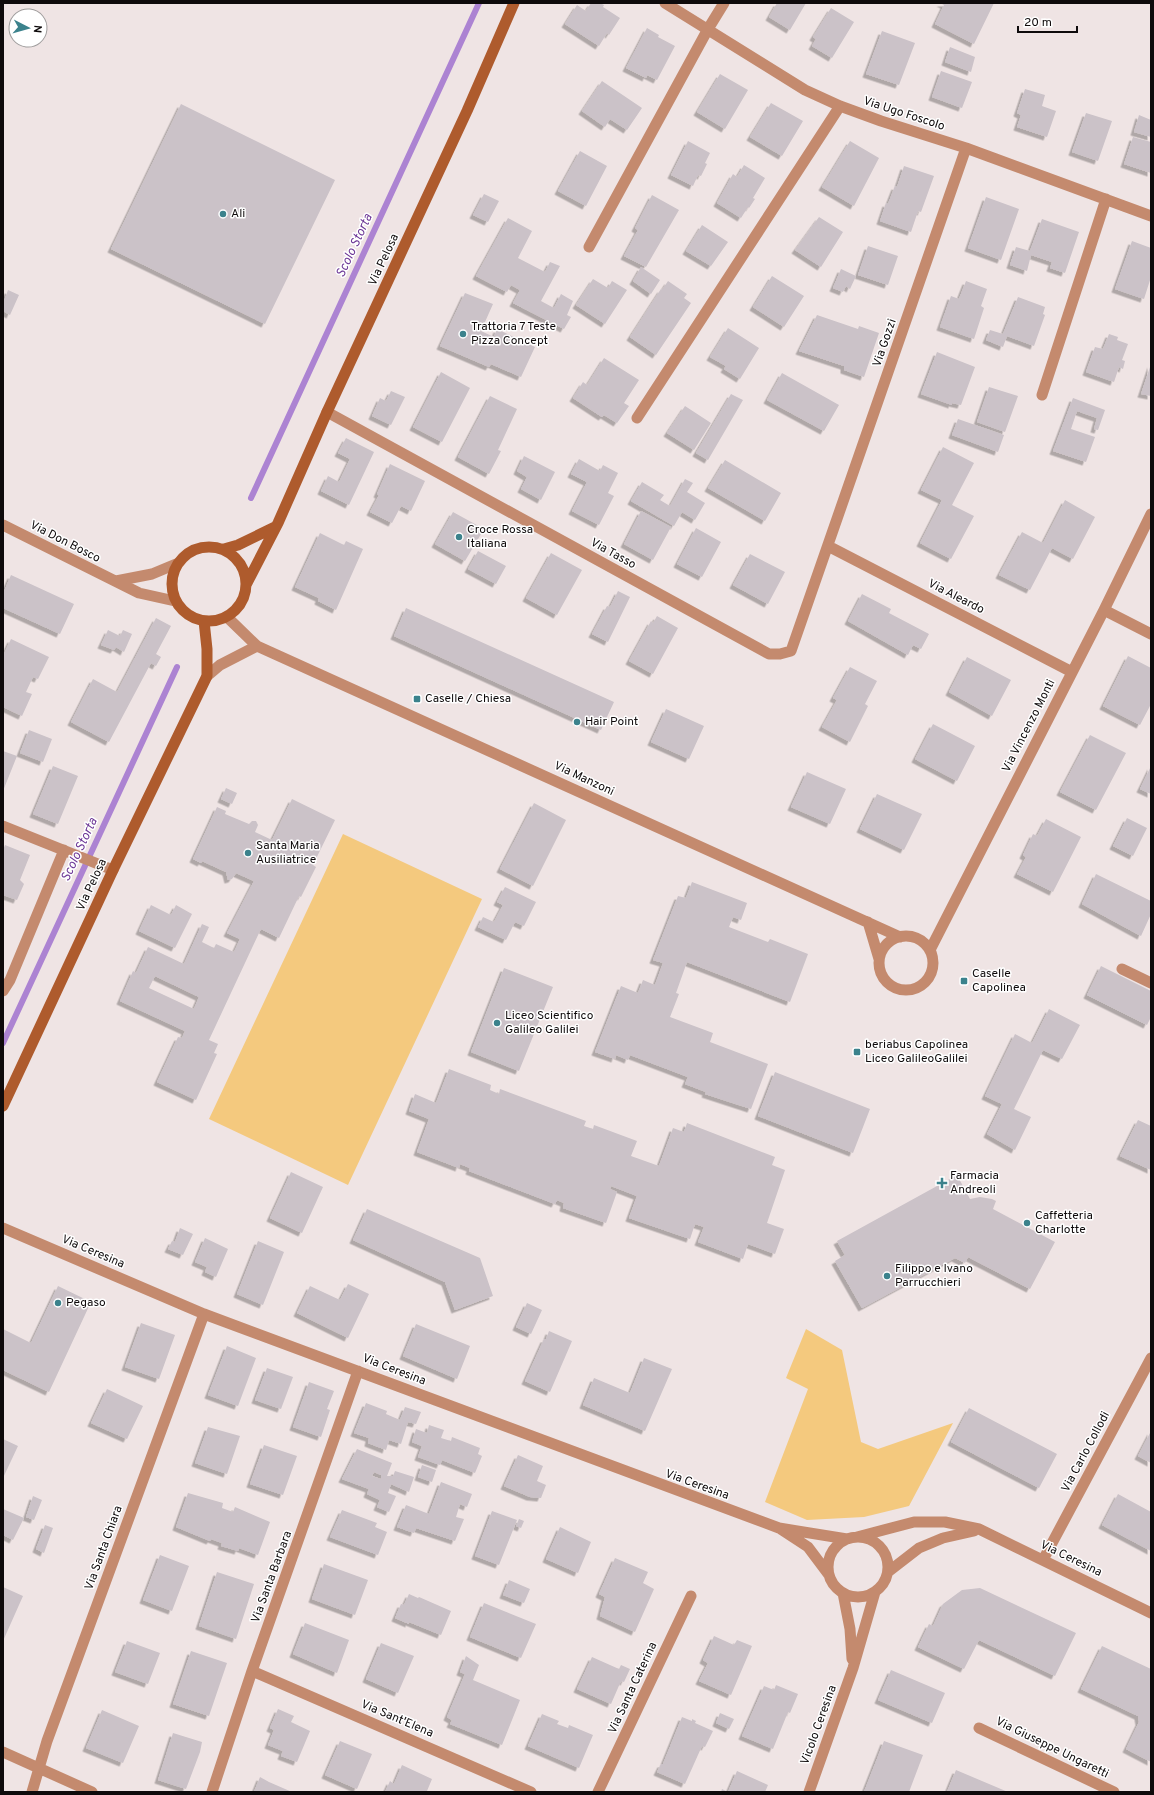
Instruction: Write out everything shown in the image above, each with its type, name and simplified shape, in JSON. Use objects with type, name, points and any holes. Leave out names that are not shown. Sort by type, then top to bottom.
[{"type":"main road","name":"Via Pelosa","points":[[246,585],[275,527],[467,112],[514,3]]},
{"type":"main road","points":[[224,549],[238,545],[275,527]]},
{"type":"main road","points":[[202,546],[213,546],[224,549],[233,555],[245,574],[246,585],[243,598],[237,609],[227,617],[216,621],[204,621],[192,618],[182,611],[175,601],[172,589],[172,576],[176,564],[183,556],[202,546]]},
{"type":"main road","points":[[204,621],[208,649],[207,676]]},
{"type":"main road","name":"Via Pelosa","points":[[3,1106],[113,870],[207,676]]},
{"type":"street","name":"Via Ugo Foscolo","points":[[665,3],[805,90],[840,106],[881,121],[966,148],[1151,216]]},
{"type":"street","points":[[589,247],[708,29],[724,3]]},
{"type":"street","points":[[637,418],[840,106]]},
{"type":"street","name":"Via Gozzi","points":[[828,546],[966,148]]},
{"type":"street","points":[[1042,395],[1106,199]]},
{"type":"street","name":"Via Tasso","points":[[327,412],[769,654],[791,651],[828,546]]},
{"type":"street","name":"Via Vincenzo Monti","points":[[930,950],[1104,610],[1151,514]]},
{"type":"street","name":"Via Don Bosco","points":[[3,525],[139,593],[175,601]]},
{"type":"street","name":"Via Aleardo","points":[[828,546],[1072,672]]},
{"type":"street","points":[[116,581],[152,574],[176,564]]},
{"type":"street","points":[[1104,610],[1151,634]]},
{"type":"street","name":"Via Manzoni","points":[[227,617],[257,646],[900,937]]},
{"type":"street","points":[[207,676],[220,665],[257,646]]},
{"type":"street","points":[[3,826],[113,870]]},
{"type":"street","points":[[3,991],[10,980],[64,850]]},
{"type":"street","points":[[868,922],[879,959],[881,974],[885,981],[900,990],[918,988],[930,976],[933,967],[930,950],[917,938],[908,936],[900,937],[886,945],[879,959]]},
{"type":"street","points":[[1122,969],[1151,983]]},
{"type":"street","name":"Via Ceresina","points":[[3,1228],[204,1314],[541,1441],[779,1528],[852,1538],[868,1538],[880,1546],[888,1562],[888,1572]]},
{"type":"street","name":"Via Santa Chiara","points":[[32,1792],[47,1741],[204,1314]]},
{"type":"street","name":"Via Carlo Collodi","points":[[1043,1560],[1151,1358]]},
{"type":"street","name":"Via Santa Barbara","points":[[212,1792],[252,1671],[358,1371]]},
{"type":"street","name":"Via Ceresina","points":[[829,1575],[828,1565],[831,1553],[837,1545],[852,1538],[914,1522],[945,1522],[979,1529],[1151,1613]]},
{"type":"street","name":"Via Ceresina","points":[[779,1528],[808,1547],[829,1575],[834,1585],[843,1593]]},
{"type":"street","points":[[843,1593],[853,1596],[863,1596],[875,1592],[885,1580],[888,1572],[919,1548],[943,1538],[979,1529]]},
{"type":"street","name":"Vicolo Ceresina","points":[[809,1792],[853,1668],[875,1592]]},
{"type":"street","name":"Vicolo Ceresina","points":[[843,1593],[850,1629],[853,1668]]},
{"type":"street","name":"Via Santa Caterina","points":[[598,1792],[691,1596]]},
{"type":"street","name":"Via Sant'Elena","points":[[252,1671],[531,1792]]},
{"type":"street","name":"Via Giuseppe Ungaretti","points":[[979,1728],[1114,1792]]},
{"type":"street","points":[[3,1752],[92,1792]]},
{"type":"shaded area","points":[[343,834],[482,899],[348,1185],[209,1119]]},
{"type":"shaded area","points":[[806,1329],[842,1350],[861,1442],[878,1449],[953,1423],[909,1506],[864,1517],[807,1520],[765,1502],[808,1389],[786,1378]]},
{"type":"building","points":[[591,3],[600,3],[604,5],[603,7],[620,18],[609,35],[607,33],[599,46],[565,24],[577,5],[586,11]]},
{"type":"building","points":[[777,3],[806,3],[790,30],[769,17]]},
{"type":"building","points":[[940,3],[994,3],[974,44],[935,24],[944,5]]},
{"type":"building","points":[[831,8],[854,22],[832,58],[812,46],[816,39],[813,37]]},
{"type":"building","points":[[647,28],[659,35],[658,37],[675,46],[657,80],[647,75],[646,78],[626,68]]},
{"type":"building","points":[[882,31],[915,43],[899,85],[866,74]]},
{"type":"building","points":[[950,47],[975,57],[971,72],[945,62]]},
{"type":"building","points":[[941,71],[972,82],[962,108],[932,97]]},
{"type":"building","points":[[720,74],[748,90],[725,129],[697,112]]},
{"type":"building","points":[[602,81],[642,108],[627,130],[610,119],[605,127],[582,111]]},
{"type":"building","points":[[1025,89],[1045,95],[1042,106],[1056,111],[1047,137],[1017,127],[1021,115],[1017,113]]},
{"type":"building","points":[[771,103],[803,121],[782,156],[750,137]]},
{"type":"building","name":"Ali","points":[[181,104],[335,180],[265,324],[111,249]]},
{"type":"building","points":[[1086,113],[1112,121],[1098,161],[1072,152]]},
{"type":"building","points":[[1139,115],[1151,120],[1151,137],[1134,132]]},
{"type":"building","points":[[1133,137],[1151,142],[1151,173],[1124,164]]},
{"type":"building","points":[[688,141],[710,153],[705,163],[707,164],[701,176],[698,175],[693,186],[671,175]]},
{"type":"building","points":[[850,141],[879,158],[854,206],[822,187]]},
{"type":"building","points":[[580,151],[607,166],[586,206],[558,191]]},
{"type":"building","points":[[744,165],[765,178],[753,198],[755,199],[741,218],[717,203],[733,174],[737,177]]},
{"type":"building","points":[[904,166],[934,176],[921,212],[918,211],[911,232],[880,221],[886,203],[888,204],[895,186],[897,187]]},
{"type":"building","points":[[484,194],[499,201],[488,222],[473,215]]},
{"type":"building","points":[[652,195],[679,210],[646,267],[624,256],[638,230],[635,228]]},
{"type":"building","points":[[986,197],[1019,209],[1001,260],[968,248]]},
{"type":"building","points":[[819,217],[843,232],[821,267],[795,250]]},
{"type":"building","points":[[508,218],[532,231],[518,258],[545,272],[550,262],[560,266],[541,301],[554,308],[561,294],[573,301],[567,315],[571,317],[564,329],[513,303],[520,290],[511,285],[507,292],[476,276]]},
{"type":"building","points":[[1042,219],[1079,232],[1065,273],[1050,268],[1052,262],[1031,255],[1027,271],[1010,265],[1016,247],[1030,251]]},
{"type":"building","points":[[702,225],[728,242],[711,266],[686,251]]},
{"type":"building","points":[[1132,241],[1151,248],[1151,277],[1144,299],[1115,289]]},
{"type":"building","points":[[868,246],[898,256],[888,285],[858,275]]},
{"type":"building","points":[[641,267],[660,280],[651,294],[633,281]]},
{"type":"building","points":[[841,269],[856,276],[850,289],[846,286],[843,292],[833,288]]},
{"type":"building","points":[[772,276],[804,296],[784,327],[753,307]]},
{"type":"building","points":[[593,279],[608,288],[612,281],[627,290],[605,324],[576,305]]},
{"type":"building","points":[[668,281],[687,294],[684,298],[691,303],[656,355],[630,337],[661,289],[662,290]]},
{"type":"building","points":[[966,281],[987,289],[981,306],[984,308],[974,339],[940,327],[951,296],[959,299]]},
{"type":"building","points":[[8,290],[19,295],[10,315],[3,311],[3,304]]},
{"type":"building","points":[[465,293],[493,304],[481,331],[494,337],[497,329],[535,347],[521,377],[491,364],[489,367],[440,346]]},
{"type":"building","points":[[1018,297],[1045,307],[1043,314],[1045,315],[1034,346],[1007,336],[1003,347],[986,340],[990,330],[1003,334]]},
{"type":"building","points":[[817,315],[858,329],[859,326],[879,333],[864,377],[844,370],[844,366],[799,351]]},
{"type":"building","points":[[728,328],[759,348],[740,379],[724,369],[726,366],[710,357]]},
{"type":"building","points":[[1109,334],[1118,337],[1117,340],[1128,344],[1122,360],[1125,361],[1123,369],[1119,367],[1114,382],[1086,372],[1095,347],[1103,349]]},
{"type":"building","points":[[937,352],[975,367],[961,405],[952,403],[952,405],[921,394]]},
{"type":"building","points":[[604,358],[639,380],[624,403],[629,406],[617,423],[604,415],[602,417],[573,398],[583,382],[587,385]]},
{"type":"building","points":[[1151,364],[1151,396],[1141,394]]},
{"type":"building","points":[[441,372],[470,388],[442,442],[413,427]]},
{"type":"building","points":[[782,373],[839,405],[824,431],[767,400]]},
{"type":"building","points":[[989,387],[1018,396],[1005,432],[977,422]]},
{"type":"building","points":[[391,391],[405,397],[391,425],[372,416],[380,398],[386,401]]},
{"type":"building","points":[[731,394],[743,400],[708,460],[696,453]]},
{"type":"building","points":[[490,396],[517,409],[498,450],[501,451],[489,474],[458,457]]},
{"type":"building","points":[[1073,398],[1105,410],[1098,430],[1094,429],[1097,418],[1077,411],[1071,429],[1095,437],[1086,462],[1053,451]]},
{"type":"building","points":[[685,406],[711,423],[694,450],[667,433]]},
{"type":"building","points":[[958,419],[1004,435],[998,452],[952,435]]},
{"type":"building","points":[[346,438],[374,452],[349,505],[321,491],[328,476],[339,482],[350,459],[338,453]]},
{"type":"building","points":[[943,447],[974,463],[952,505],[974,516],[951,559],[920,543],[942,500],[921,490]]},
{"type":"building","points":[[524,456],[555,472],[541,500],[521,489],[527,477],[517,471]]},
{"type":"building","points":[[579,459],[600,471],[603,465],[618,473],[608,493],[614,496],[599,525],[572,511],[587,482],[571,474]]},
{"type":"building","points":[[725,460],[781,493],[765,521],[708,488]]},
{"type":"building","points":[[390,464],[425,481],[411,511],[401,506],[392,523],[370,512],[379,495],[377,494]]},
{"type":"building","points":[[685,479],[693,483],[687,492],[705,503],[695,520],[682,512],[674,526],[631,501],[642,482],[664,495],[660,500],[670,506]]},
{"type":"building","points":[[1065,500],[1095,517],[1073,559],[1052,548],[1030,590],[999,575],[1022,532],[1043,543]]},
{"type":"building","points":[[641,511],[671,527],[653,560],[624,544]]},
{"type":"building","name":"Croce Rossa Italiana","points":[[453,512],[484,529],[465,561],[435,544]]},
{"type":"building","points":[[696,528],[721,542],[702,577],[677,564]]},
{"type":"building","points":[[320,533],[344,545],[346,541],[363,549],[336,610],[318,601],[319,598],[295,587]]},
{"type":"building","points":[[478,551],[506,566],[496,584],[468,569]]},
{"type":"building","points":[[551,553],[582,570],[557,615],[526,598]]},
{"type":"building","points":[[750,554],[785,572],[768,604],[733,585]]},
{"type":"building","points":[[11,575],[74,604],[60,634],[3,608],[3,594]]},
{"type":"building","points":[[618,591],[630,597],[608,642],[592,634],[607,606],[610,607]]},
{"type":"building","points":[[862,594],[891,609],[889,613],[929,634],[921,649],[913,645],[908,655],[848,621]]},
{"type":"building","points":[[406,608],[614,702],[601,730],[394,636]]},
{"type":"building","points":[[657,616],[678,628],[653,674],[629,661],[651,621],[653,623]]},
{"type":"building","points":[[156,618],[171,626],[156,654],[161,657],[156,666],[151,663],[109,742],[71,722],[93,679],[117,692]]},
{"type":"building","points":[[108,630],[120,636],[123,630],[132,634],[124,652],[116,647],[114,650],[101,645]]},
{"type":"building","points":[[11,639],[49,657],[38,679],[33,677],[26,692],[32,694],[22,716],[3,707],[3,656]]},
{"type":"building","points":[[1128,656],[1151,668],[1151,704],[1140,725],[1103,706]]},
{"type":"building","points":[[967,657],[1011,680],[992,716],[949,692]]},
{"type":"building","points":[[850,667],[877,681],[865,704],[868,706],[850,742],[822,727],[837,700],[833,698]]},
{"type":"building","points":[[666,709],[704,726],[689,759],[651,742]]},
{"type":"building","points":[[933,724],[975,746],[957,781],[915,759]]},
{"type":"building","points":[[29,730],[52,739],[43,762],[20,753]]},
{"type":"building","points":[[1090,735],[1126,753],[1096,810],[1060,792]]},
{"type":"building","points":[[3,751],[17,756],[3,791]]},
{"type":"building","points":[[53,766],[78,776],[58,824],[33,814]]},
{"type":"building","points":[[1151,766],[1151,794],[1140,789]]},
{"type":"building","points":[[807,772],[846,789],[830,824],[791,807]]},
{"type":"building","points":[[226,788],[237,793],[232,804],[221,799]]},
{"type":"building","points":[[877,794],[922,814],[904,850],[860,829]]},
{"type":"building","points":[[292,799],[335,820],[313,865],[316,867],[301,897],[299,896],[279,938],[261,929],[259,933],[209,1040],[218,1044],[214,1053],[217,1054],[196,1100],[157,1082],[178,1037],[182,1038],[185,1031],[120,1001],[133,971],[136,973],[148,947],[184,964],[202,924],[209,927],[202,942],[214,948],[216,944],[234,952],[240,939],[227,933],[254,881],[236,873],[232,879],[228,880],[226,872],[202,861],[201,863],[193,859],[217,807],[226,811],[225,814],[249,824],[252,821],[256,821],[258,825],[255,832],[272,840]],"holes":[[[155,976],[199,997],[194,1009],[149,988]]]},
{"type":"building","points":[[534,803],[566,820],[533,886],[500,869]]},
{"type":"building","points":[[1127,818],[1147,828],[1133,856],[1113,846]]},
{"type":"building","points":[[1046,819],[1081,837],[1053,892],[1017,874],[1026,857],[1023,855],[1033,834],[1037,836]]},
{"type":"building","points":[[5,845],[30,855],[20,880],[24,884],[17,900],[3,895],[3,850]]},
{"type":"building","points":[[1096,874],[1151,901],[1151,914],[1141,936],[1082,904]]},
{"type":"building","points":[[692,882],[747,903],[741,920],[733,917],[729,927],[768,942],[770,939],[808,954],[790,1002],[687,962],[676,993],[679,994],[670,1017],[713,1033],[710,1042],[768,1064],[751,1109],[705,1094],[706,1092],[685,1084],[688,1077],[630,1055],[628,1060],[616,1055],[615,1059],[595,1052],[621,986],[638,993],[643,980],[655,985],[663,963],[653,960],[678,896],[686,898]]},
{"type":"building","points":[[505,887],[536,902],[524,926],[515,922],[506,940],[478,927],[483,917],[494,922],[503,905],[497,902]]},
{"type":"building","points":[[151,905],[171,915],[176,905],[192,914],[175,948],[139,931]]},
{"type":"building","points":[[1101,966],[1151,991],[1151,1017],[1147,1025],[1087,995]]},
{"type":"building","points":[[504,968],[553,987],[519,1071],[471,1052]]},
{"type":"building","points":[[1049,1009],[1080,1025],[1062,1059],[1043,1050],[1014,1109],[1031,1117],[1015,1150],[987,1134],[1002,1104],[985,1096],[1015,1034],[1032,1043]]},
{"type":"building","points":[[449,1069],[491,1085],[490,1090],[499,1094],[500,1089],[586,1121],[584,1126],[593,1129],[594,1125],[637,1141],[631,1156],[659,1166],[673,1128],[684,1132],[687,1123],[775,1157],[772,1165],[785,1170],[767,1223],[784,1229],[775,1254],[748,1244],[743,1259],[698,1242],[704,1227],[695,1224],[690,1239],[629,1218],[637,1196],[611,1186],[610,1189],[617,1192],[606,1223],[563,1208],[564,1203],[557,1200],[555,1204],[469,1171],[470,1168],[460,1164],[459,1168],[417,1152],[429,1119],[409,1111],[415,1094],[436,1103]]},
{"type":"building","points":[[775,1072],[870,1109],[853,1153],[758,1116]]},
{"type":"building","points":[[1138,1120],[1151,1126],[1151,1170],[1120,1156]]},
{"type":"building","points":[[291,1172],[323,1187],[302,1233],[270,1218]]},
{"type":"building","points":[[957,1175],[970,1199],[980,1197],[996,1201],[993,1209],[1055,1242],[1030,1289],[968,1257],[965,1263],[955,1258],[862,1308],[835,1261],[845,1255],[837,1241]]},
{"type":"building","points":[[367,1209],[480,1258],[493,1296],[455,1310],[445,1282],[353,1240]]},
{"type":"building","points":[[180,1228],[193,1234],[183,1255],[168,1249],[172,1241],[175,1242]]},
{"type":"building","points":[[205,1238],[228,1249],[216,1277],[205,1272],[207,1267],[195,1262]]},
{"type":"building","points":[[258,1241],[284,1252],[263,1305],[237,1294]]},
{"type":"building","points":[[348,1284],[369,1294],[348,1338],[297,1313],[310,1286],[340,1300]]},
{"type":"building","points":[[58,1286],[91,1302],[49,1392],[3,1370],[3,1329],[31,1343]]},
{"type":"building","points":[[527,1303],[542,1310],[531,1334],[516,1327]]},
{"type":"building","points":[[141,1323],[175,1335],[159,1379],[125,1367]]},
{"type":"building","points":[[416,1324],[470,1346],[457,1379],[403,1356]]},
{"type":"building","points":[[549,1331],[572,1341],[550,1392],[525,1381]]},
{"type":"building","points":[[227,1346],[256,1358],[238,1406],[208,1395]]},
{"type":"building","points":[[644,1358],[672,1369],[645,1431],[583,1405],[594,1378],[630,1393]]},
{"type":"building","points":[[267,1368],[293,1377],[281,1409],[255,1400]]},
{"type":"building","points":[[309,1382],[334,1391],[327,1409],[330,1410],[321,1437],[293,1427]]},
{"type":"building","points":[[107,1389],[143,1406],[127,1439],[91,1423]]},
{"type":"building","points":[[366,1403],[387,1411],[386,1414],[400,1420],[405,1407],[421,1412],[416,1424],[408,1422],[401,1444],[389,1440],[386,1450],[368,1443],[369,1438],[354,1433]]},
{"type":"building","points":[[969,1408],[1057,1454],[1039,1488],[951,1442]]},
{"type":"building","points":[[429,1425],[444,1430],[441,1438],[451,1441],[452,1437],[480,1448],[478,1454],[482,1456],[475,1473],[442,1460],[440,1465],[418,1457],[422,1446],[412,1442],[416,1429],[427,1433]]},
{"type":"building","points":[[208,1427],[240,1436],[227,1474],[195,1463]]},
{"type":"building","points":[[1151,1431],[1151,1463],[1138,1456]]},
{"type":"building","points":[[3,1439],[18,1446],[3,1478]]},
{"type":"building","points":[[264,1445],[297,1456],[283,1495],[250,1484]]},
{"type":"building","points":[[357,1449],[392,1463],[387,1476],[393,1476],[395,1471],[414,1477],[409,1492],[391,1484],[388,1493],[396,1496],[389,1512],[377,1507],[380,1500],[367,1494],[369,1489],[342,1479]],"holes":[[[374,1472],[381,1475],[381,1479],[372,1476]]]},
{"type":"building","points":[[518,1455],[543,1466],[537,1481],[546,1485],[541,1498],[530,1497],[504,1486]]},
{"type":"building","points":[[422,1465],[436,1470],[432,1482],[418,1477]]},
{"type":"building","points":[[441,1482],[472,1494],[467,1507],[460,1504],[456,1517],[464,1519],[455,1541],[416,1528],[414,1533],[397,1527],[406,1505],[429,1514]]},
{"type":"building","points":[[188,1493],[223,1503],[222,1508],[233,1512],[235,1507],[270,1522],[258,1555],[239,1548],[238,1551],[221,1546],[222,1543],[211,1539],[210,1541],[176,1527]]},
{"type":"building","points":[[1118,1494],[1151,1512],[1151,1551],[1102,1525]]},
{"type":"building","points":[[33,1496],[42,1500],[34,1520],[26,1517]]},
{"type":"building","points":[[3,1509],[24,1518],[13,1540],[3,1535]]},
{"type":"building","points":[[342,1510],[377,1523],[375,1527],[387,1532],[378,1555],[330,1537]]},
{"type":"building","points":[[492,1511],[517,1520],[499,1565],[475,1556]]},
{"type":"building","points":[[519,1519],[524,1521],[521,1528],[516,1526]]},
{"type":"building","points":[[45,1525],[53,1528],[44,1553],[36,1549]]},
{"type":"building","points":[[560,1527],[591,1542],[578,1573],[546,1559]]},
{"type":"building","points":[[160,1555],[189,1566],[172,1611],[143,1600]]},
{"type":"building","points":[[615,1558],[648,1572],[643,1583],[654,1589],[635,1632],[600,1616],[605,1597],[599,1594]]},
{"type":"building","points":[[324,1564],[368,1580],[355,1615],[312,1599]]},
{"type":"building","points":[[217,1572],[254,1584],[236,1639],[199,1626]]},
{"type":"building","points":[[509,1580],[530,1589],[524,1603],[503,1595]]},
{"type":"building","points":[[3,1587],[23,1596],[3,1641]]},
{"type":"building","points":[[980,1588],[1076,1633],[1055,1676],[979,1640],[964,1669],[918,1647],[929,1624],[933,1626],[943,1604],[962,1590]]},
{"type":"building","points":[[409,1594],[451,1611],[441,1635],[395,1618],[401,1604],[404,1605]]},
{"type":"building","points":[[484,1603],[536,1624],[521,1658],[470,1637]]},
{"type":"building","points":[[305,1623],[349,1640],[337,1673],[293,1654]]},
{"type":"building","points":[[714,1636],[734,1645],[737,1640],[752,1646],[731,1695],[699,1681],[708,1663],[703,1660]]},
{"type":"building","points":[[127,1641],[160,1653],[148,1684],[115,1672]]},
{"type":"building","points":[[381,1643],[414,1656],[398,1693],[366,1679]]},
{"type":"building","points":[[1102,1646],[1151,1669],[1151,1762],[1126,1749],[1139,1722],[1138,1716],[1081,1689]]},
{"type":"building","points":[[191,1651],[227,1663],[209,1716],[173,1704]]},
{"type":"building","points":[[466,1656],[479,1665],[473,1680],[520,1700],[502,1745],[450,1724],[452,1720],[447,1717],[465,1674],[460,1672]]},
{"type":"building","points":[[592,1657],[619,1669],[621,1665],[630,1669],[624,1682],[621,1681],[611,1704],[577,1689]]},
{"type":"building","points":[[891,1670],[945,1693],[932,1723],[878,1700]]},
{"type":"building","points":[[776,1685],[798,1694],[790,1713],[788,1712],[773,1749],[742,1736],[764,1686],[774,1690]]},
{"type":"building","points":[[278,1709],[294,1716],[291,1722],[310,1731],[297,1762],[281,1756],[283,1751],[268,1745],[274,1730],[270,1728]]},
{"type":"building","points":[[102,1710],[139,1726],[123,1763],[86,1748]]},
{"type":"building","points":[[720,1713],[734,1719],[729,1729],[716,1723]]},
{"type":"building","points":[[542,1714],[559,1721],[557,1724],[568,1728],[569,1725],[593,1735],[579,1768],[528,1746]]},
{"type":"building","points":[[682,1717],[692,1721],[692,1719],[696,1721],[695,1723],[713,1731],[705,1747],[702,1746],[685,1784],[657,1772],[661,1764],[663,1764]]},
{"type":"building","points":[[173,1733],[202,1742],[200,1752],[186,1789],[158,1780]]},
{"type":"building","points":[[340,1741],[372,1754],[357,1789],[325,1775]]},
{"type":"building","points":[[884,1741],[923,1755],[909,1792],[864,1792]]},
{"type":"building","points":[[402,1765],[432,1779],[427,1791],[430,1792],[385,1792],[390,1781],[394,1784]]},
{"type":"building","points":[[956,1770],[1008,1792],[947,1792]]},
{"type":"building","points":[[737,1771],[768,1785],[765,1792],[728,1792]]},
{"type":"building","points":[[260,1777],[269,1782],[292,1792],[254,1792]]},
{"type":"building","points":[[722,1789],[728,1792],[721,1792]]},
{"type":"waterway","name":"Scolo Storta","points":[[251,498],[479,3]]},
{"type":"waterway","name":"Scolo Storta","points":[[3,1043],[177,667]]},
{"type":"place","name":"Ali","points":[[223,214]]},
{"type":"place","name":"Trattoria 7 Teste Pizza Concept","points":[[463,334]]},
{"type":"place","name":"Croce Rossa Italiana","points":[[459,537]]},
{"type":"place","name":"Caselle / Chiesa","points":[[417,699]]},
{"type":"place","name":"Hair Point","points":[[577,722]]},
{"type":"place","name":"Santa Maria Ausiliatrice","points":[[248,853]]},
{"type":"place","name":"Caselle Capolinea","points":[[964,981]]},
{"type":"place","name":"Liceo Scientifico Galileo Galilei","points":[[497,1023]]},
{"type":"place","name":"beriabus Capolinea Liceo GalileoGalilei","points":[[857,1052]]},
{"type":"place","name":"Farmacia Andreoli","points":[[942,1183]]},
{"type":"place","name":"Caffetteria Charlotte","points":[[1027,1223]]},
{"type":"place","name":"Filippo e Ivano Parrucchieri","points":[[887,1276]]},
{"type":"place","name":"Pegaso","points":[[58,1303]]}]
